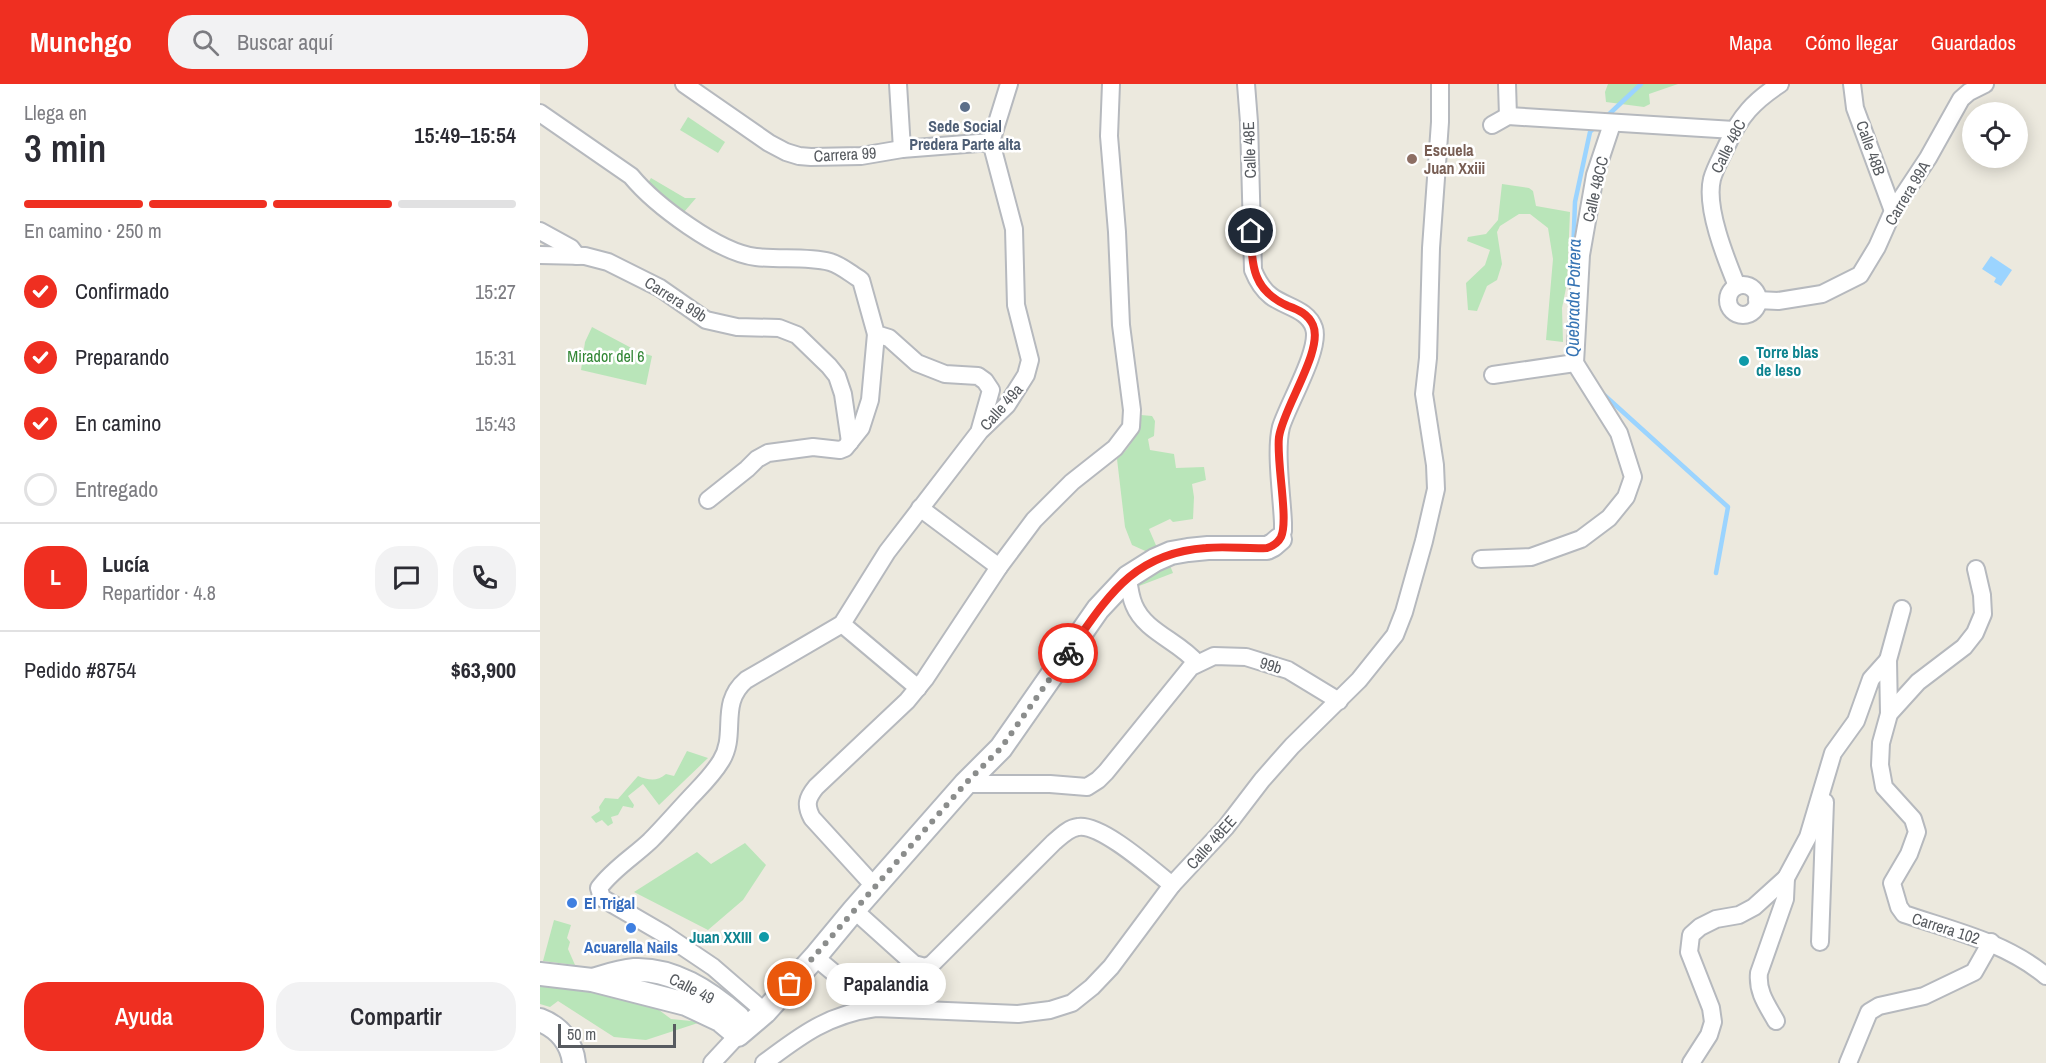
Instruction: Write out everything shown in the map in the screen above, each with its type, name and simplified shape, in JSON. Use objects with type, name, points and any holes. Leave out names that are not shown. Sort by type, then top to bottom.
[{"type":"street","name":"Carrera 99","points":[[684,84],[770,143],[793,154],[811,157],[861,156],[903,149],[991,142]]},
{"type":"street","points":[[898,84],[903,149]]},
{"type":"street","points":[[991,142],[1009,84]]},
{"type":"street","points":[[875,887],[812,818],[807,806],[808,799],[816,787],[897,712],[918,688],[999,567],[1034,520],[1072,482],[1115,448],[1131,426],[1132,410],[1121,325],[1117,232],[1109,136],[1111,84]]},
{"type":"street","name":"Calle 48E","points":[[1246,84],[1253,270],[1271,296],[1310,319],[1315,335],[1311,354],[1286,413],[1279,436],[1283,523],[1280,539]]},
{"type":"street","name":"Calle 48EE","points":[[764,1063],[794,1041],[836,1017],[860,1010],[876,1008],[1018,1014],[1050,1010],[1072,1003],[1092,987],[1111,967],[1172,885],[1226,827],[1285,754],[1359,680],[1395,635],[1404,612],[1430,521],[1437,479],[1425,408],[1424,382],[1428,358],[1431,248],[1440,122],[1440,84]]},
{"type":"street","points":[[1507,84],[1508,116]]},
{"type":"street","name":"Calle 48B","points":[[1852,84],[1855,108],[1893,211]]},
{"type":"street","name":"Carrera 99A","points":[[1757,300],[1778,301],[1822,294],[1860,275],[1878,248],[1893,211],[1928,158],[1961,99],[1968,92],[1985,84]]},
{"type":"street","name":"Calle 48C","points":[[1737,286],[1713,214],[1712,180],[1734,130],[1742,117],[1769,87]]},
{"type":"street","points":[[540,113],[631,176],[680,220],[735,252],[757,257],[830,262],[861,280],[876,334],[870,400],[863,422],[850,442],[840,450],[813,447],[768,453],[757,459],[708,500]]},
{"type":"street","points":[[1492,125],[1508,116],[1734,130]]},
{"type":"street","name":"Calle 48CC","points":[[1575,363],[1581,255],[1595,175],[1610,123]]},
{"type":"street","name":"Calle 49a","points":[[842,624],[887,552],[980,431],[1007,405],[1023,382],[1029,360],[1016,306],[1014,229],[991,142]]},
{"type":"street","points":[[540,231],[571,248],[577,256]]},
{"type":"street","name":"Carrera 99b","points":[[540,255],[577,256],[608,262],[660,288],[706,320],[737,327],[779,328],[796,334],[837,376],[843,394],[850,442]]},
{"type":"street","points":[[1737,286],[1749,286],[1757,300],[1756,306],[1748,314],[1743,315],[1732,310],[1728,300],[1732,289],[1737,286]]},
{"type":"street","points":[[876,334],[889,339],[917,363],[945,374],[978,376],[986,381],[991,390],[980,431]]},
{"type":"street","points":[[1481,559],[1531,557],[1581,539],[1609,518],[1626,497],[1633,477],[1619,433],[1575,363],[1493,375]]},
{"type":"street","points":[[920,508],[999,567]]},
{"type":"street","points":[[712,1063],[815,957],[965,784],[1001,748],[1098,609],[1128,577],[1141,567],[1171,553],[1208,548],[1267,548],[1280,539]]},
{"type":"street","points":[[1889,714],[1918,682],[1964,647],[1975,633],[1983,614],[1982,595],[1976,569]]},
{"type":"street","points":[[965,784],[1050,784],[1087,787],[1106,772],[1191,667],[1197,663],[1138,613],[1131,598],[1128,577]]},
{"type":"street","points":[[1889,714],[1888,660],[1902,609]]},
{"type":"street","points":[[750,1024],[713,967],[664,934],[602,898],[599,888],[608,877],[650,841],[709,778],[728,749],[731,700],[737,689],[752,676],[842,624],[918,688]]},
{"type":"street","name":"99b","points":[[1197,663],[1214,656],[1246,657],[1288,670],[1339,701]]},
{"type":"street","points":[[1691,1063],[1709,1035],[1713,1022],[1711,1008],[1689,952],[1691,935],[1700,927],[1716,919],[1739,915],[1754,907],[1786,878],[1808,837],[1833,753],[1856,721],[1871,679],[1888,660]]},
{"type":"street","name":"Carrera 102","points":[[1889,714],[1881,743],[1880,765],[1884,787],[1913,819],[1917,832],[1909,854],[1892,883],[1899,907],[1904,914],[1991,942],[2015,954],[2046,976]]},
{"type":"street","points":[[1820,942],[1825,783]]},
{"type":"street","points":[[854,910],[915,964],[925,966],[932,964],[1054,842],[1078,826],[1094,828],[1108,836],[1172,885]]},
{"type":"street","points":[[1776,1021],[1762,997],[1758,982],[1759,972],[1785,899],[1786,878]]},
{"type":"street","points":[[1848,1063],[1869,1012],[1879,1006],[1924,996],[1974,972],[1991,942]]},
{"type":"street","points":[[815,957],[876,1008]]},
{"type":"street","name":"Calle 49","points":[[540,975],[592,980],[632,970],[650,970],[689,983],[750,1024]]},
{"type":"street","points":[[540,1020],[548,1023],[563,1037],[573,1052],[574,1063]]},
{"type":"green space","points":[[1608,84],[1678,84],[1649,94],[1650,104],[1644,107],[1606,102],[1605,92]]},
{"type":"green space","points":[[688,117],[725,142],[718,153],[680,130]]},
{"type":"green space","points":[[651,178],[685,198],[696,198],[684,212],[648,183]]},
{"type":"green space","points":[[1502,184],[1529,188],[1533,191],[1536,206],[1570,212],[1567,283],[1562,308],[1563,342],[1546,340],[1553,259],[1548,228],[1530,214],[1519,214],[1500,226],[1497,232],[1502,264],[1497,280],[1487,286],[1477,311],[1468,310],[1466,283],[1485,265],[1490,250],[1467,241],[1468,237],[1486,234],[1498,220]]},
{"type":"green space","name":"Mirador del 6","points":[[592,327],[637,351],[652,356],[646,385],[581,370],[585,342]]},
{"type":"green space","points":[[1141,415],[1152,416],[1155,421],[1154,436],[1148,439],[1150,450],[1174,454],[1176,468],[1204,467],[1206,480],[1192,484],[1193,519],[1173,522],[1170,519],[1149,529],[1158,550],[1152,554],[1132,545],[1125,527],[1117,459],[1129,446]]},
{"type":"green space","points":[[1169,563],[1173,573],[1139,586],[1140,581]]},
{"type":"green space","points":[[687,751],[708,758],[659,805],[643,784],[628,796],[634,805],[633,808],[623,806],[618,815],[611,817],[613,823],[608,826],[602,820],[596,823],[591,817],[600,811],[599,807],[605,798],[618,799],[638,776],[652,780],[666,774],[674,776]]},
{"type":"green space","points":[[745,843],[766,865],[743,900],[708,930],[634,892],[697,852],[711,864]]},
{"type":"green space","points":[[554,920],[571,925],[567,938],[570,942],[568,949],[575,965],[543,961]]},
{"type":"green space","points":[[540,981],[639,995],[671,1019],[701,1022],[646,1040],[614,1037],[558,1001],[550,1007],[540,1004]]},
{"type":"water","points":[[1991,256],[2012,270],[2001,286],[1994,282],[1996,278],[1982,269]]},
{"type":"waterway","name":"Quebrada Potrera","points":[[1605,118],[1641,84]]},
{"type":"waterway","name":"Quebrada Potrera","points":[[1573,254],[1575,202],[1590,132],[1596,126]]},
{"type":"waterway","name":"Quebrada Potrera","points":[[1602,393],[1728,507],[1716,573]]},
{"type":"way so far","points":[[790,984],[965,784],[1001,748],[1068,653]]},
{"type":"place","name":"Sede Social Predera Parte alta","points":[[965,107]]},
{"type":"place","name":"Escuela Juan Xxiii","points":[[1412,159]]},
{"type":"place","name":"Torre blas de leso","points":[[1744,361]]},
{"type":"place","name":"El Trigal","points":[[572,903]]},
{"type":"place","name":"Acuarella Nails","points":[[631,928]]},
{"type":"place","name":"Juan XXIII","points":[[764,937]]},
{"type":"place","name":"Papalandia","points":[[790,984]]},
{"type":"route","points":[[1068,653],[1098,609],[1120,584],[1141,567],[1171,553],[1208,548],[1267,548],[1280,539],[1283,523],[1279,436],[1286,413],[1311,354],[1315,335],[1310,319],[1264,290],[1253,270],[1251,231]]}]
